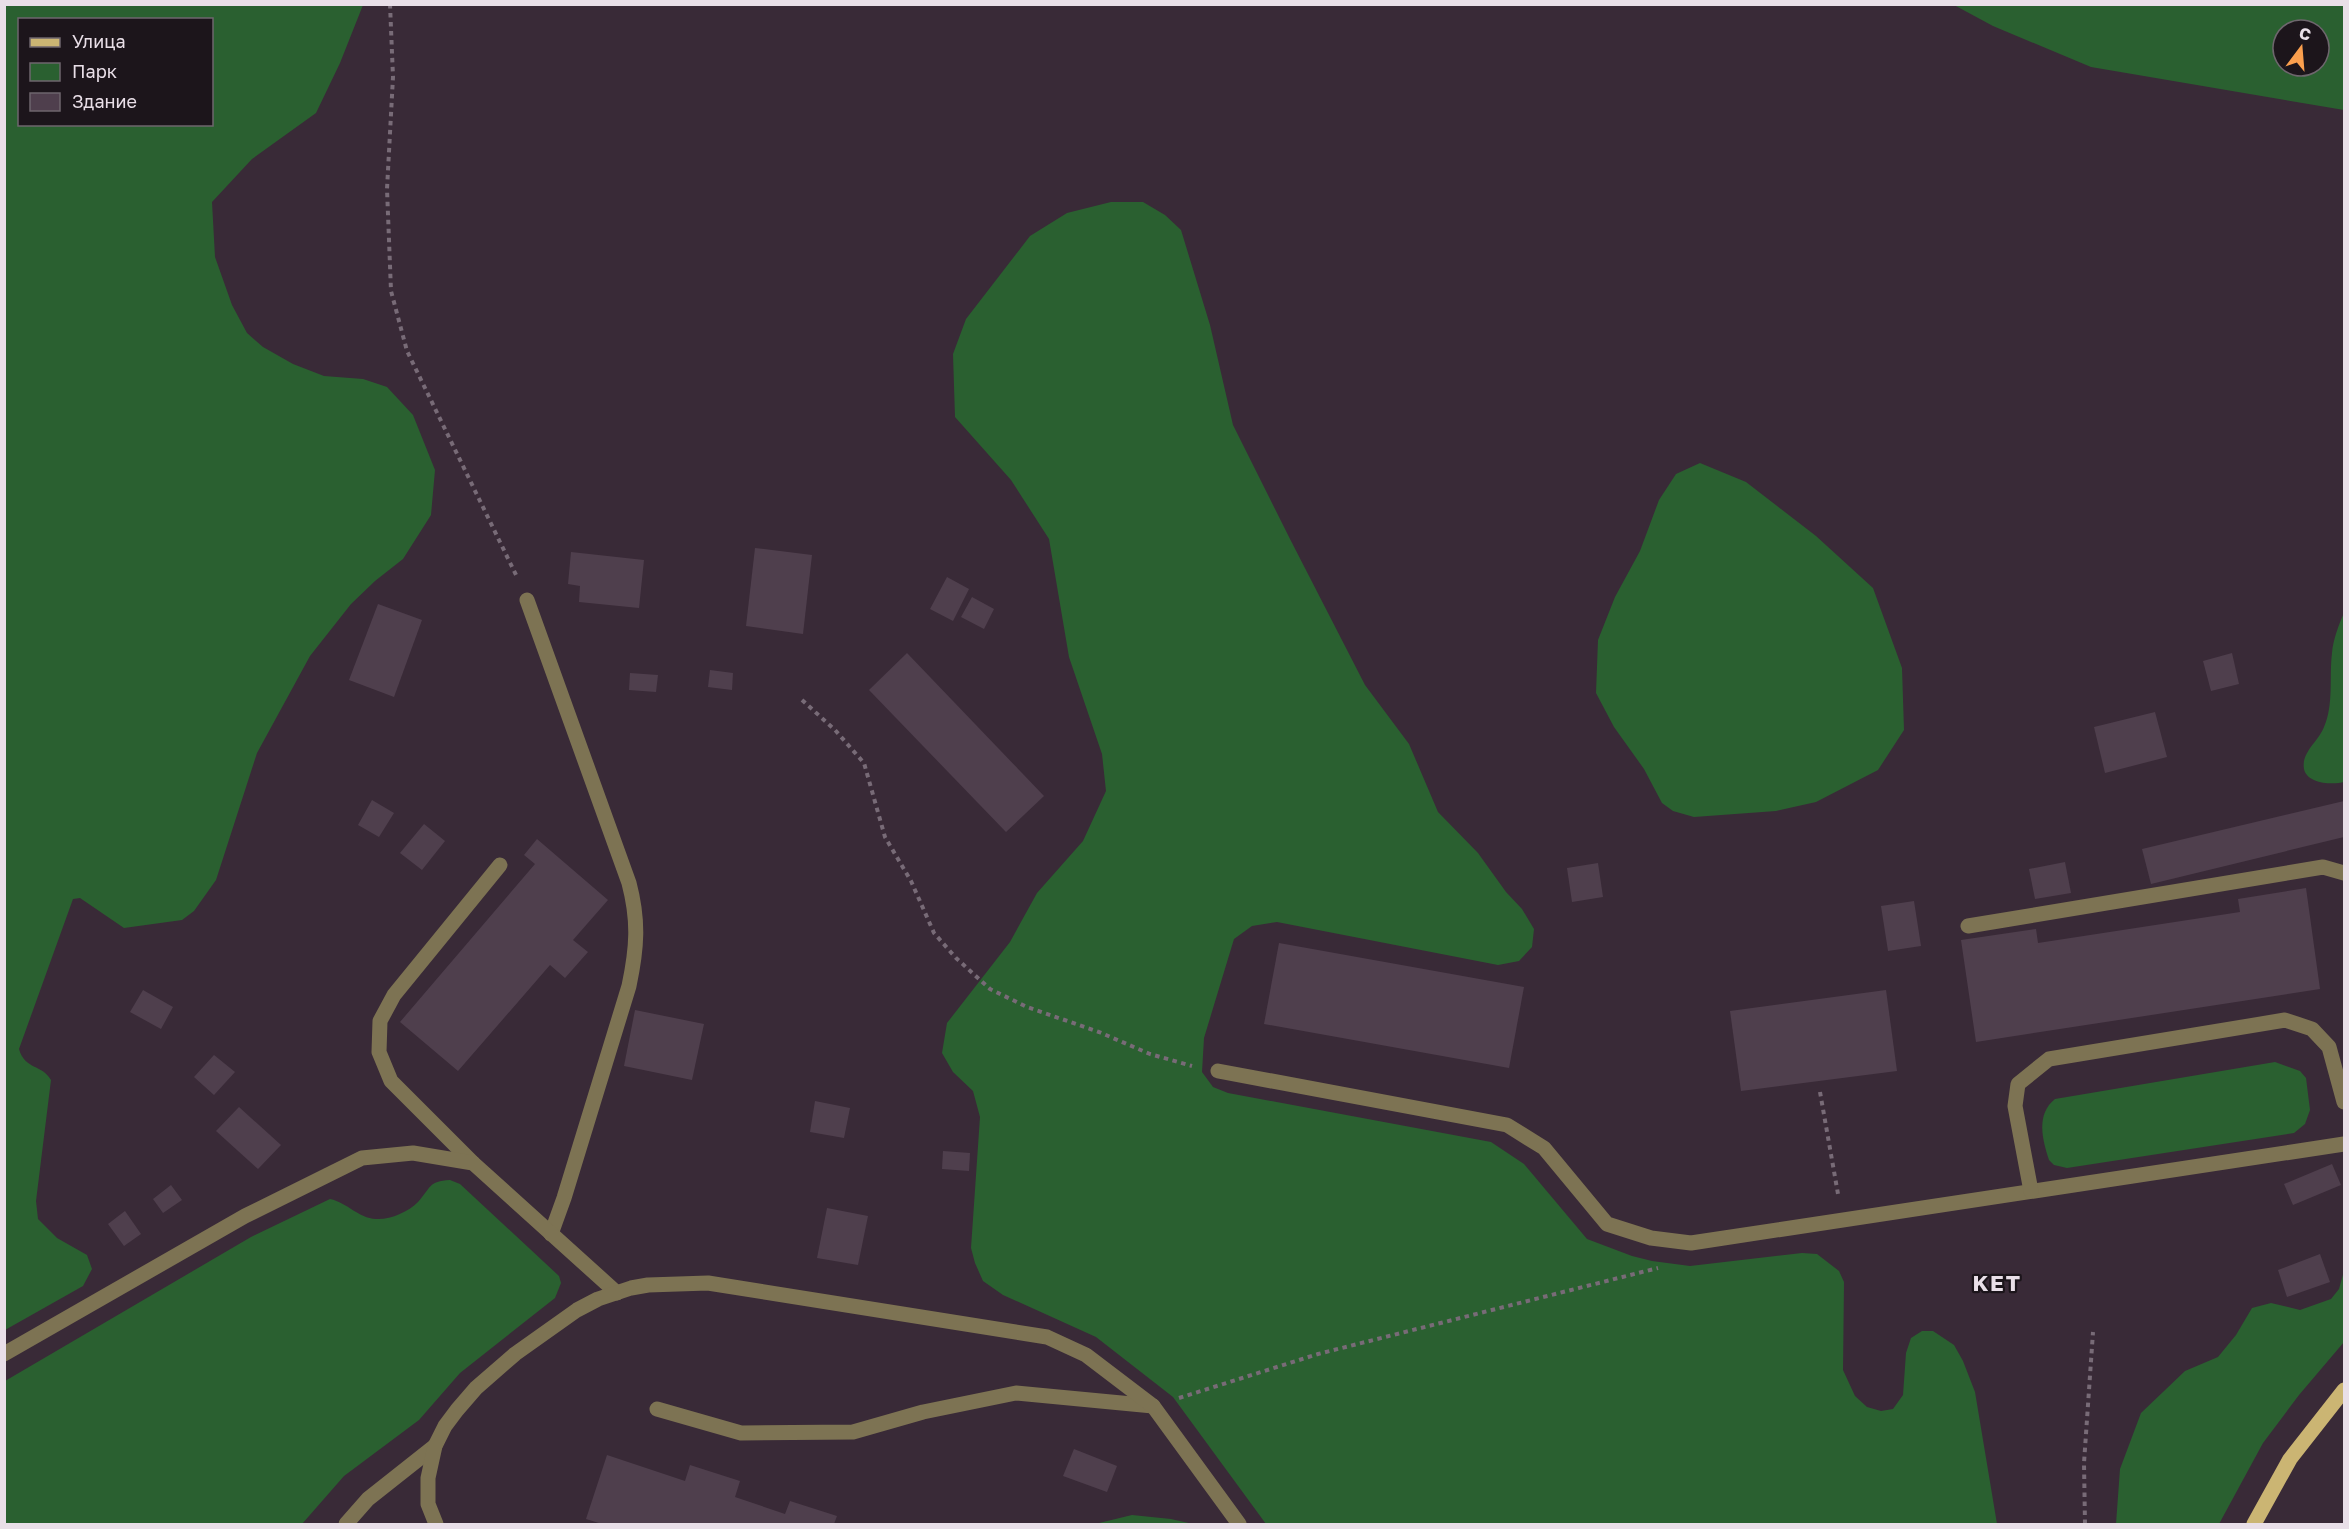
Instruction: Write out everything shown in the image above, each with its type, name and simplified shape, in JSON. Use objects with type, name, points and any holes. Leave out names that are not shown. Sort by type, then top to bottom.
[{"type":"main road","points":[[2254,1524],[2290,1459],[2344,1390]]},
{"type":"street","points":[[527,600],[629,883],[636,908],[637,931],[635,957],[628,986],[551,1234]]},
{"type":"street","points":[[500,865],[394,996],[380,1021],[379,1052],[391,1081],[473,1163],[617,1293]]},
{"type":"street","points":[[1968,926],[2323,867],[2344,873]]},
{"type":"street","points":[[2031,1191],[2015,1106],[2018,1084],[2049,1059],[2285,1020],[2312,1029],[2329,1047],[2344,1102]]},
{"type":"street","points":[[1218,1071],[1507,1125],[1544,1148],[1607,1224],[1651,1238],[1691,1244],[2344,1144]]},
{"type":"street","points":[[4,1354],[246,1216],[362,1158],[413,1153],[473,1163]]},
{"type":"street","points":[[436,1524],[429,1504],[428,1478],[435,1446],[445,1426],[476,1388],[515,1354],[577,1310],[598,1299],[648,1285],[708,1283],[1047,1337],[1086,1355],[1153,1406],[1239,1524]]},
{"type":"street","points":[[657,1409],[741,1433],[853,1432],[923,1412],[1016,1393],[1153,1406]]},
{"type":"street","points":[[346,1524],[368,1499],[435,1446]]},
{"type":"path","points":[[390,4],[393,77],[387,189],[391,291],[407,351],[527,600]]},
{"type":"path","points":[[802,700],[835,730],[864,763],[885,837],[915,890],[934,933],[956,958],[990,989],[1028,1008],[1099,1032],[1150,1054],[1218,1071]]},
{"type":"path","points":[[1820,1092],[1832,1173],[1844,1221]]},
{"type":"path","points":[[1153,1406],[1318,1354],[1658,1268],[1691,1244]]},
{"type":"path","points":[[2085,1524],[2084,1463],[2093,1332]]},
{"type":"green space","points":[[5,4],[363,5],[340,63],[316,113],[252,159],[212,202],[215,257],[232,305],[247,333],[263,347],[293,364],[324,376],[363,379],[387,387],[413,415],[435,470],[431,515],[403,559],[351,604],[310,656],[257,753],[216,880],[194,911],[182,920],[124,928],[80,898],[73,899],[19,1049],[29,1064],[43,1071],[51,1080],[36,1201],[38,1219],[57,1238],[87,1255],[92,1269],[83,1286],[5,1330]]},
{"type":"green space","points":[[1954,5],[2344,5],[2344,110],[2091,67],[1993,26]]},
{"type":"green space","points":[[1111,202],[1143,202],[1165,215],[1181,230],[1210,325],[1233,425],[1290,539],[1365,685],[1409,744],[1438,812],[1478,853],[1506,892],[1522,909],[1534,929],[1532,947],[1519,961],[1498,965],[1277,922],[1252,926],[1234,939],[1204,1038],[1202,1072],[1213,1087],[1228,1093],[1491,1142],[1524,1164],[1587,1239],[1632,1256],[1690,1266],[1802,1253],[1817,1254],[1839,1271],[1844,1282],[1843,1370],[1855,1396],[1867,1407],[1881,1411],[1893,1409],[1903,1395],[1906,1353],[1911,1338],[1922,1331],[1933,1331],[1954,1345],[1975,1392],[1997,1524],[1266,1524],[1173,1397],[1096,1337],[1003,1295],[983,1281],[971,1248],[980,1117],[973,1091],[953,1072],[942,1053],[947,1023],[1010,942],[1037,893],[1083,841],[1106,791],[1102,754],[1069,657],[1049,539],[1011,480],[955,417],[953,354],[966,319],[1030,236],[1067,213]]},
{"type":"green space","points":[[1700,463],[1746,482],[1816,536],[1873,588],[1902,668],[1904,730],[1878,770],[1816,802],[1776,811],[1694,817],[1673,811],[1662,803],[1644,769],[1614,727],[1596,693],[1598,640],[1615,597],[1640,551],[1659,500],[1676,474]]},
{"type":"green space","points":[[2344,613],[2344,782],[2327,783],[2310,778],[2304,769],[2304,763],[2305,757],[2322,732],[2327,718],[2333,648],[2336,632]]},
{"type":"green space","points":[[2275,1062],[2300,1071],[2306,1078],[2310,1110],[2305,1124],[2294,1133],[2067,1168],[2054,1165],[2049,1160],[2042,1127],[2045,1112],[2055,1099]]},
{"type":"green space","points":[[450,1180],[460,1184],[559,1276],[561,1283],[555,1298],[460,1373],[419,1420],[344,1476],[302,1524],[5,1524],[5,1381],[251,1237],[330,1199],[370,1218],[387,1218],[414,1206],[434,1184]]},
{"type":"green space","points":[[2344,1271],[2344,1342],[2299,1395],[2263,1443],[2219,1524],[2116,1524],[2120,1469],[2141,1413],[2185,1371],[2218,1357],[2236,1335],[2252,1308],[2271,1303],[2300,1310],[2331,1299],[2339,1289]]},
{"type":"green space","points":[[1132,1515],[1171,1519],[1193,1524],[1095,1524]]},
{"type":"building","points":[[755,548],[812,555],[803,634],[746,626]]},
{"type":"building","points":[[571,552],[644,560],[639,608],[579,602],[580,586],[568,584]]},
{"type":"building","points":[[947,577],[969,589],[953,621],[930,609]]},
{"type":"building","points":[[972,597],[994,609],[984,629],[961,617]]},
{"type":"building","points":[[378,604],[422,620],[394,697],[349,680]]},
{"type":"building","points":[[907,653],[1044,796],[1006,832],[869,690]]},
{"type":"building","points":[[2232,653],[2239,684],[2211,691],[2203,661]]},
{"type":"building","points":[[710,670],[733,673],[732,690],[708,687]]},
{"type":"building","points":[[630,673],[658,675],[656,692],[629,690]]},
{"type":"building","points":[[2155,712],[2167,757],[2105,773],[2094,727]]},
{"type":"building","points":[[372,800],[394,813],[379,837],[358,825]]},
{"type":"building","points":[[2344,801],[2344,837],[2151,884],[2142,849]]},
{"type":"building","points":[[424,824],[445,841],[422,870],[400,853]]},
{"type":"building","points":[[537,839],[608,900],[573,940],[588,952],[565,978],[550,965],[458,1071],[400,1022],[535,864],[524,855]]},
{"type":"building","points":[[2065,862],[2071,893],[2035,899],[2029,869]]},
{"type":"building","points":[[1598,863],[1603,897],[1572,902],[1567,868]]},
{"type":"building","points":[[2306,888],[2320,989],[1976,1042],[1961,940],[2036,929],[2038,943],[2240,912],[2238,899]]},
{"type":"building","points":[[1914,901],[1921,946],[1888,951],[1881,906]]},
{"type":"building","points":[[1279,943],[1524,987],[1509,1068],[1264,1024]]},
{"type":"building","points":[[143,990],[173,1007],[161,1029],[130,1012]]},
{"type":"building","points":[[1886,990],[1897,1071],[1741,1091],[1730,1011]]},
{"type":"building","points":[[635,1010],[704,1024],[692,1080],[624,1066]]},
{"type":"building","points":[[214,1055],[235,1072],[214,1095],[194,1077]]},
{"type":"building","points":[[815,1101],[850,1108],[844,1138],[810,1132]]},
{"type":"building","points":[[239,1107],[281,1145],[258,1169],[216,1131]]},
{"type":"building","points":[[943,1151],[970,1153],[969,1171],[942,1169]]},
{"type":"building","points":[[2332,1164],[2341,1185],[2293,1205],[2284,1184]]},
{"type":"building","points":[[171,1185],[182,1200],[163,1213],[153,1199]]},
{"type":"building","points":[[827,1208],[868,1216],[858,1265],[817,1258]]},
{"type":"building","points":[[125,1211],[141,1234],[124,1246],[108,1224]]},
{"type":"building","points":[[2320,1254],[2330,1282],[2287,1297],[2278,1270]]},
{"type":"building","points":[[1074,1449],[1117,1466],[1107,1492],[1063,1476]]},
{"type":"building","points":[[607,1455],[685,1481],[690,1465],[740,1481],[735,1497],[785,1514],[790,1501],[837,1516],[834,1524],[602,1524],[586,1519]]},
{"type":"district","name":"KET","points":[[1997,1282]]}]
